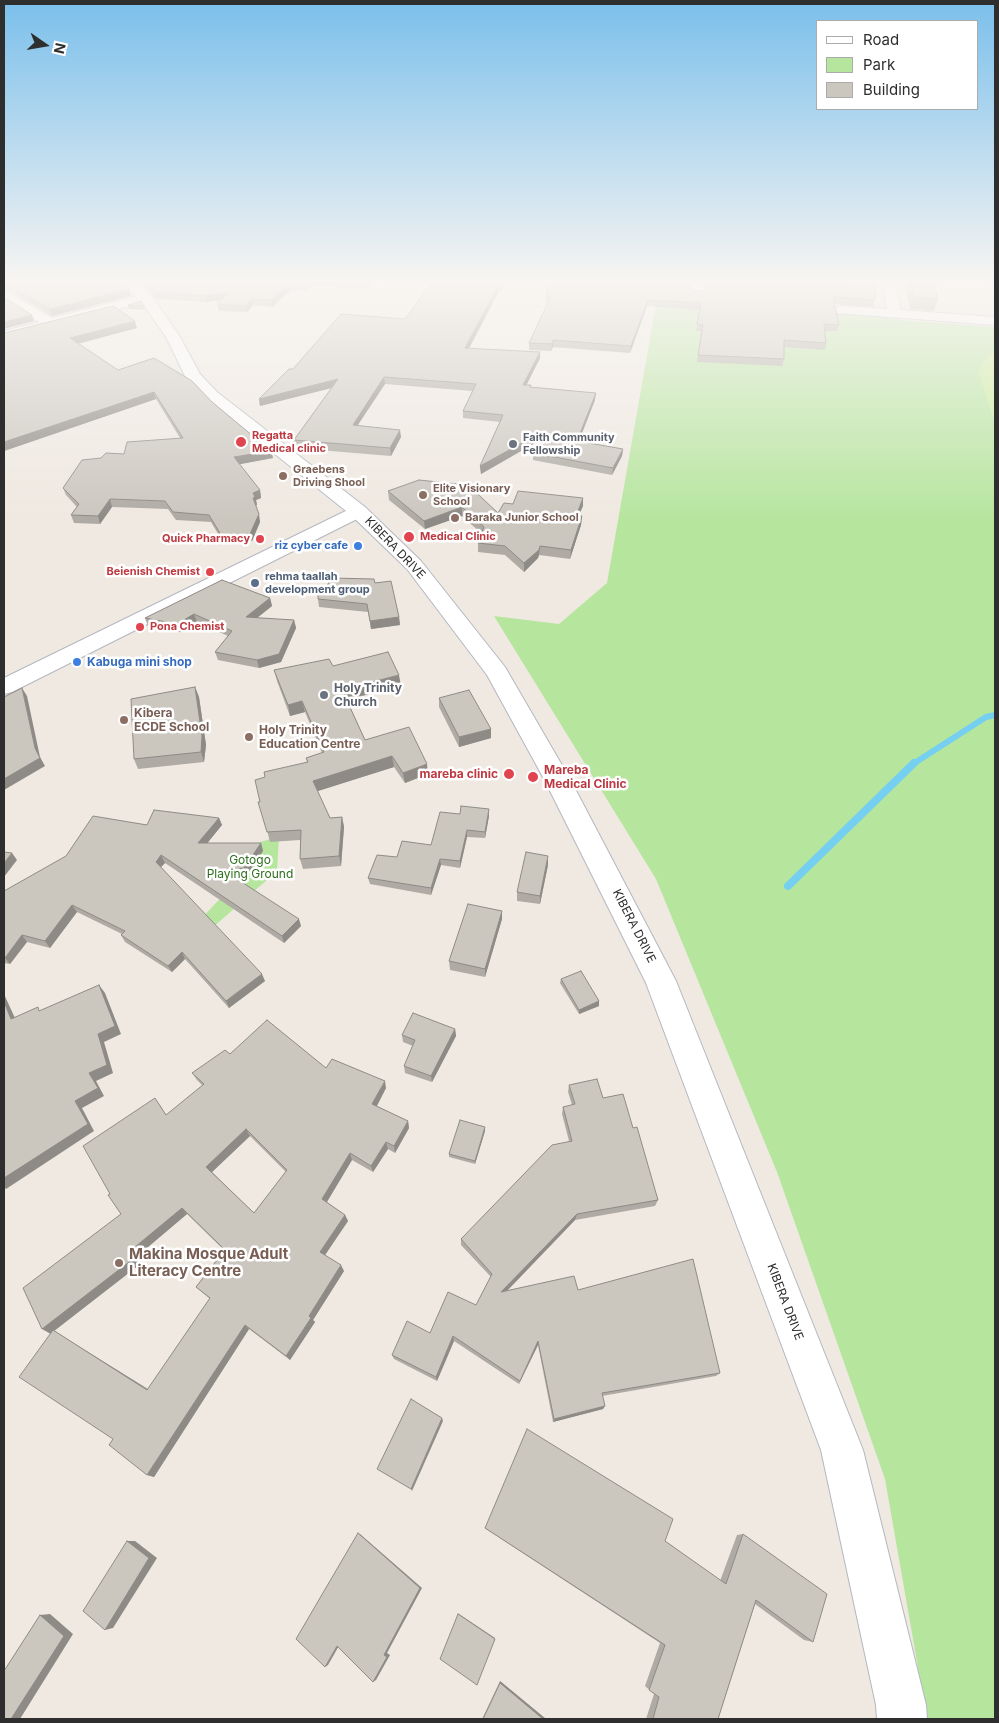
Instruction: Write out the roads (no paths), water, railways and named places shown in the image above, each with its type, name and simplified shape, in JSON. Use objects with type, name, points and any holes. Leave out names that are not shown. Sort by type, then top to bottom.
[{"type":"street","name":"KIBERA DRIVE","points":[[185,359],[193,376],[210,395],[358,511],[414,565],[497,672],[557,779],[661,980],[842,1450],[901,1705],[902,1719]]},
{"type":"street","points":[[4,687],[358,511]]},
{"type":"waterway","points":[[913,764],[986,717],[995,715]]},
{"type":"waterway","points":[[788,886],[914,763]]},
{"type":"place","name":"Regatta Medical clinic","points":[[241,442]]},
{"type":"place","name":"Faith Community Fellowship","points":[[513,444]]},
{"type":"place","name":"Graebens Driving Shool","points":[[283,476]]},
{"type":"place","name":"Elite Visionary School","points":[[423,495]]},
{"type":"place","name":"Baraka Junior School","points":[[455,518]]},
{"type":"place","name":"Medical Clinic","points":[[409,537]]},
{"type":"place","name":"Quick Pharmacy","points":[[260,539]]},
{"type":"place","name":"riz cyber cafe","points":[[358,546]]},
{"type":"place","name":"Beienish Chemist","points":[[210,572]]},
{"type":"place","name":"rehma taallah development group","points":[[255,583]]},
{"type":"place","name":"Pona Chemist","points":[[140,627]]},
{"type":"place","name":"Kabuga mini shop","points":[[77,662]]},
{"type":"place","name":"Holy Trinity Church","points":[[324,695]]},
{"type":"place","name":"Kibera ECDE School","points":[[124,720]]},
{"type":"place","name":"Holy Trinity Education Centre","points":[[249,737]]},
{"type":"place","name":"mareba clinic","points":[[509,774]]},
{"type":"place","name":"Mareba Medical Clinic","points":[[533,777]]},
{"type":"place","name":"Makina Mosque Adult Literacy Centre","points":[[119,1263]]},
{"type":"park label","name":"Gotogo Playing Ground","points":[[250,867]]}]
